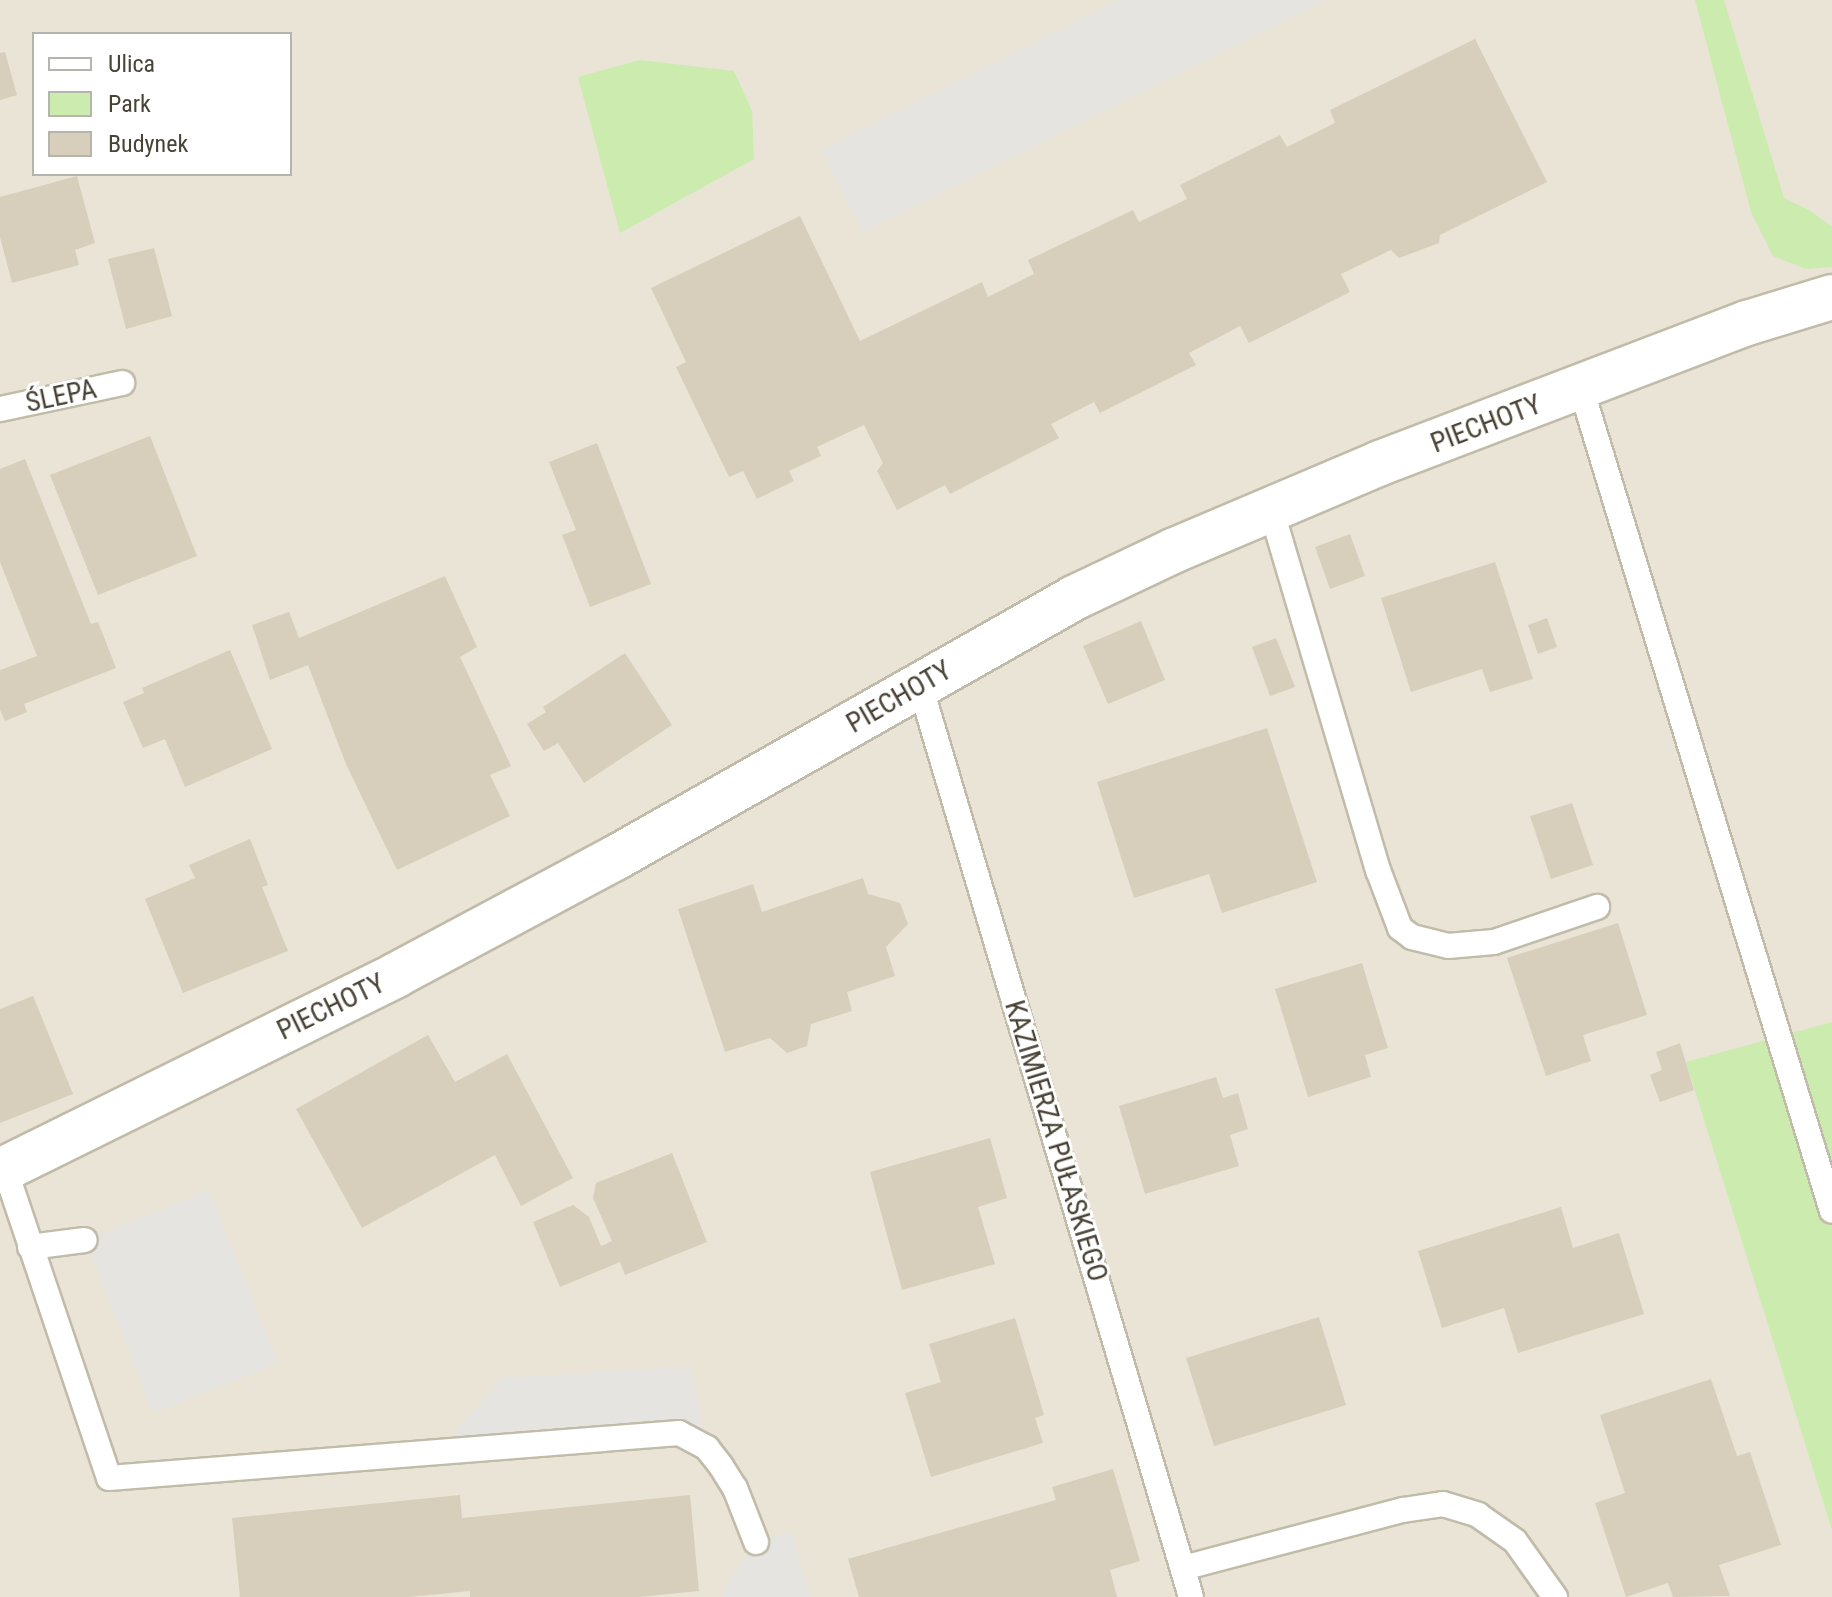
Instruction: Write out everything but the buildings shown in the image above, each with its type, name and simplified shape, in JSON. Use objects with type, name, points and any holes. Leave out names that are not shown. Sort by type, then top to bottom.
[{"type":"street","name":"PIECHOTY","points":[[2,1170],[396,975],[617,857],[1074,598],[1271,509],[1747,323],[1832,297]]},
{"type":"lane","name":"ŚLEPA","points":[[0,409],[122,383]]},
{"type":"lane","points":[[1581,388],[1832,1211]]},
{"type":"lane","points":[[1271,509],[1381,882],[1400,928],[1412,937],[1448,946],[1494,942],[1597,907]]},
{"type":"lane","name":"KAZIMIERZA PUŁASKIEGO","points":[[920,685],[1191,1597]]},
{"type":"lane","points":[[2,1170],[109,1478],[679,1433],[707,1448],[721,1466],[735,1488],[756,1542]]},
{"type":"lane","points":[[30,1247],[85,1240]]},
{"type":"lane","points":[[1183,1568],[1403,1510],[1443,1504],[1478,1515],[1515,1541],[1555,1597]]},
{"type":"shaded area","points":[[0,0],[1832,0],[1832,1597],[0,1597]]},
{"type":"shaded area","points":[[1119,0],[1326,0],[863,232],[821,150]]},
{"type":"shaded area","points":[[209,1190],[278,1363],[154,1413],[85,1240]]},
{"type":"shaded area","points":[[690,1366],[707,1448],[679,1433],[439,1452],[501,1378]]},
{"type":"shaded area","points":[[791,1531],[811,1597],[723,1597],[722,1593],[756,1542]]},
{"type":"green space","points":[[1695,0],[1724,0],[1784,198],[1811,211],[1832,227],[1832,267],[1806,269],[1773,256],[1751,212]]},
{"type":"green space","points":[[640,60],[734,71],[752,111],[754,159],[620,233],[578,77]]},
{"type":"green space","points":[[1832,1022],[1832,1530],[1686,1062]]}]
